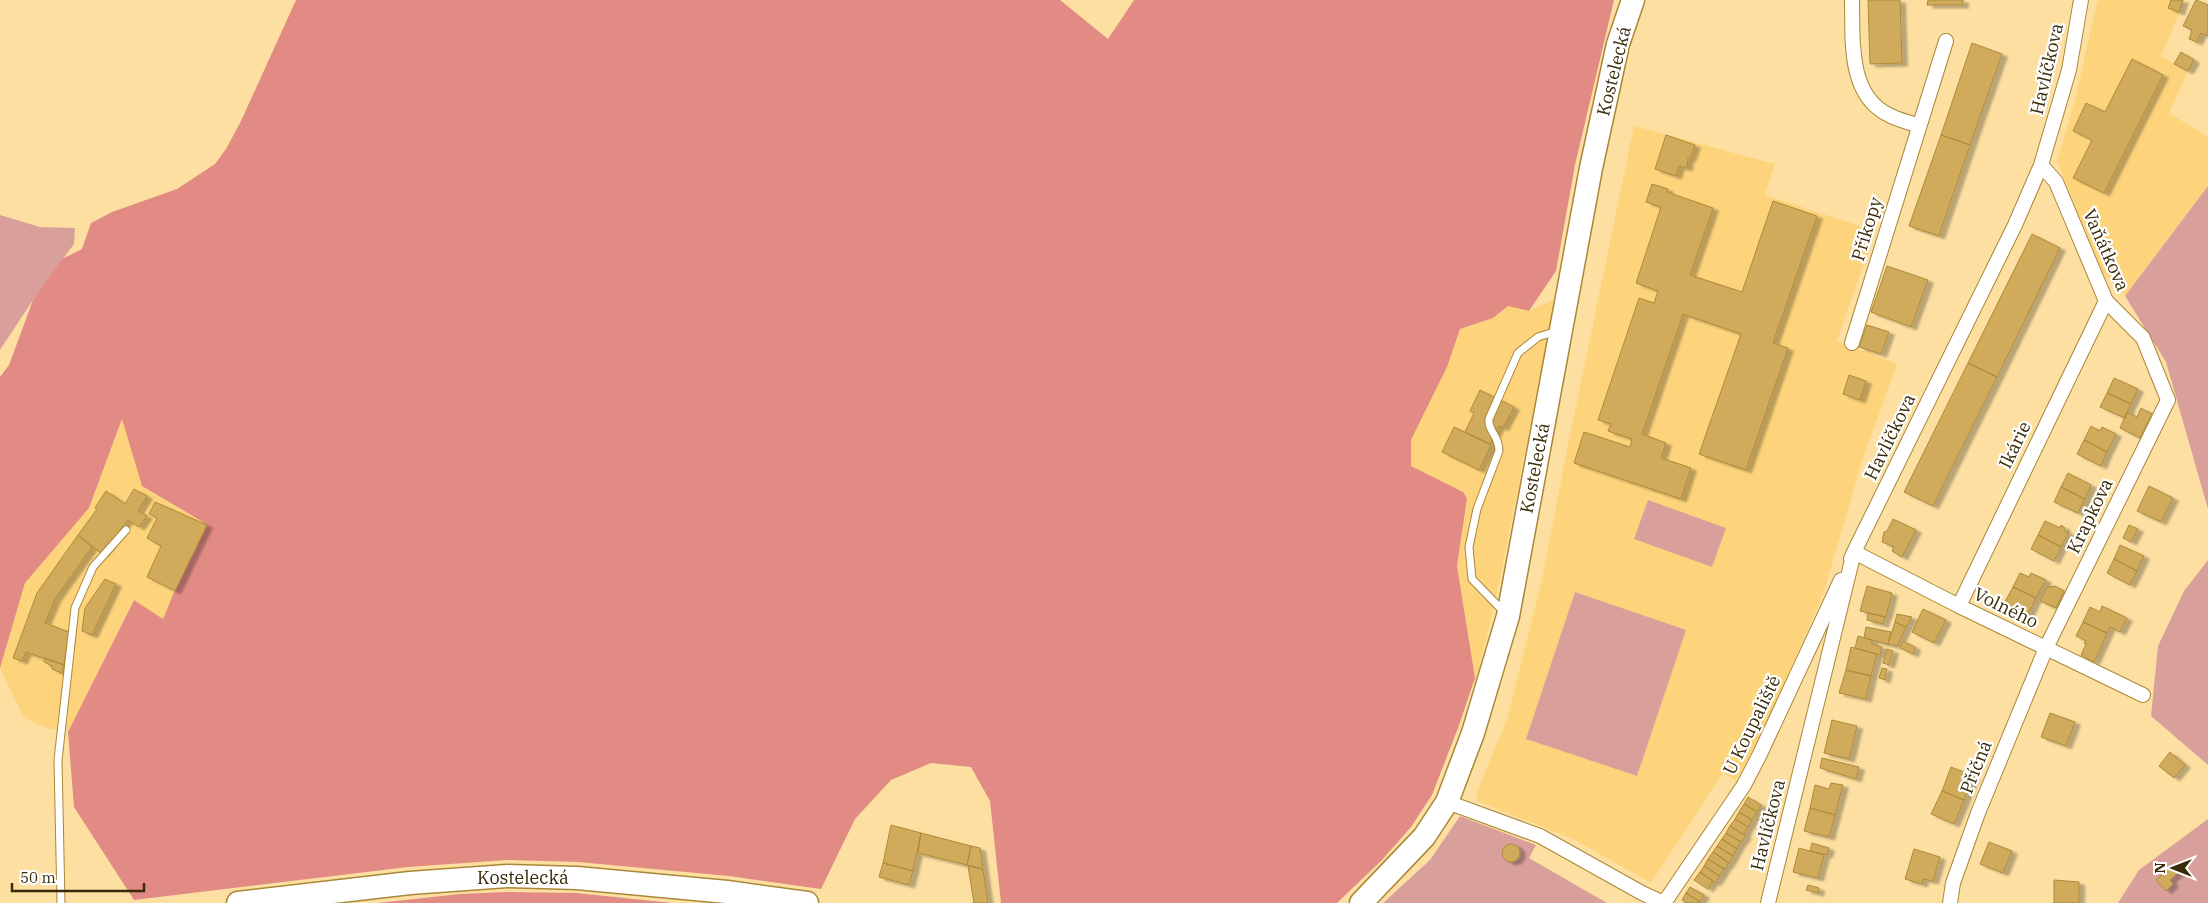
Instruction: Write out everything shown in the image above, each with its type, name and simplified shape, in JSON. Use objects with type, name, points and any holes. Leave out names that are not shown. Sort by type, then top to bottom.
[{"type":"main road","name":"Kostelecká","points":[[1361,903],[1424,837],[1447,802],[1474,733],[1508,616],[1562,330],[1590,168],[1618,44],[1633,0]]},
{"type":"main road","name":"Kostelecká","points":[[238,903],[410,883],[507,876],[577,878],[727,892],[807,903]]},
{"type":"street","points":[[1852,0],[1854,61],[1863,89],[1877,106],[1888,115],[1918,126]]},
{"type":"street","name":"Havlíčkova","points":[[1768,903],[1854,552],[2015,225],[2041,165],[2069,70],[2081,0]]},
{"type":"street","name":"Příkopy","points":[[1852,342],[1946,41]]},
{"type":"street","name":"Vaňátkova","points":[[2041,165],[2056,182],[2106,301],[2143,338],[2168,400]]},
{"type":"street","name":"Ikárie","points":[[1958,606],[2106,301]]},
{"type":"street","name":"Krapkova","points":[[2046,648],[2168,400]]},
{"type":"street","name":"Volného","points":[[1854,552],[1958,606],[2143,695]]},
{"type":"street","name":"U Koupaliště","points":[[1664,903],[1744,785],[1854,552]]},
{"type":"street","name":"Příčná","points":[[1950,903],[1953,883],[1978,812],[2046,648]]},
{"type":"street","points":[[1447,802],[1540,836],[1642,893],[1664,903]]},
{"type":"lane","points":[[1508,616],[1472,579],[1469,547],[1475,518],[1499,451],[1499,441],[1491,431],[1489,419],[1518,354],[1538,337],[1562,330]]},
{"type":"lane","points":[[61,903],[58,760],[75,608],[93,567],[126,530]]},
{"type":"shaded area","points":[[296,0],[1060,0],[1108,39],[1134,0],[1614,0],[1575,165],[1556,271],[1529,311],[1508,306],[1493,318],[1460,329],[1447,367],[1411,440],[1411,466],[1463,492],[1467,498],[1457,566],[1475,678],[1432,795],[1411,827],[1382,860],[1337,903],[1001,903],[990,801],[971,767],[931,763],[891,780],[855,819],[821,889],[729,876],[578,862],[507,860],[408,867],[134,900],[74,807],[68,732],[134,600],[163,619],[203,522],[142,486],[122,419],[89,508],[25,583],[0,668],[0,377],[9,365],[33,300],[62,259],[82,249],[91,223],[112,212],[177,189],[215,164],[226,149],[241,121]]},
{"type":"shaded area","points":[[2100,0],[2185,0],[2161,56],[2188,71],[2169,113],[2208,137],[2208,186],[2125,296],[2102,272],[2057,161],[2075,100],[2097,3]]},
{"type":"shaded area","points":[[1634,126],[1775,164],[1765,195],[1875,231],[1837,341],[1897,364],[1863,458],[1824,591],[1770,718],[1736,781],[1723,773],[1651,883],[1573,839],[1477,801],[1477,792],[1507,719],[1542,579]]},
{"type":"shaded area","points":[[2208,186],[2208,509],[2166,362],[2125,296]]},
{"type":"shaded area","points":[[0,215],[40,227],[75,228],[74,244],[33,300],[0,350]]},
{"type":"shaded area","points":[[1555,299],[1498,589],[1475,685],[1457,566],[1467,498],[1411,466],[1411,440],[1447,367],[1460,329],[1493,318],[1508,306],[1529,311]]},
{"type":"shaded area","points":[[123,418],[142,486],[203,522],[163,620],[133,600],[68,732],[47,728],[24,718],[0,668],[25,583],[89,508]]},
{"type":"shaded area","points":[[1648,500],[1726,528],[1712,567],[1634,539]]},
{"type":"shaded area","points":[[2208,560],[2208,765],[2151,716],[2158,646],[2184,591]]},
{"type":"shaded area","points":[[1575,592],[1686,630],[1637,776],[1526,739]]},
{"type":"shaded area","points":[[1460,816],[1536,845],[1529,858],[1607,903],[1383,903],[1430,860]]},
{"type":"shaded area","points":[[2208,819],[2208,903],[2118,903],[2139,870]]},
{"type":"shaded area","points":[[507,892],[576,893],[672,903],[378,903],[460,894]]},
{"type":"building","points":[[1868,0],[1900,0],[1902,63],[1870,64]]},
{"type":"building","points":[[1928,0],[1963,0],[1963,5],[1927,5]]},
{"type":"building","points":[[2171,0],[2183,0],[2179,12],[2168,8]]},
{"type":"building","points":[[2196,0],[2208,5],[2208,36],[2201,33],[2197,42],[2189,39],[2192,30],[2183,26]]},
{"type":"building","points":[[1972,43],[2002,54],[1970,145],[1941,135]]},
{"type":"building","points":[[2181,52],[2194,60],[2188,71],[2174,64]]},
{"type":"building","points":[[2132,59],[2163,75],[2104,193],[2073,178],[2092,140],[2073,131],[2086,103],[2105,112]]},
{"type":"building","points":[[1666,135],[1695,145],[1690,159],[1688,158],[1687,168],[1679,166],[1676,176],[1655,169]]},
{"type":"building","points":[[1941,135],[1970,145],[1939,236],[1909,226]]},
{"type":"building","points":[[1652,184],[1668,189],[1667,192],[1713,208],[1690,275],[1742,292],[1773,201],[1817,216],[1773,343],[1788,348],[1746,470],[1699,454],[1741,334],[1683,314],[1642,434],[1666,443],[1661,458],[1691,468],[1681,499],[1574,463],[1584,432],[1630,447],[1632,439],[1608,431],[1611,424],[1598,420],[1639,298],[1654,303],[1658,291],[1636,283],[1661,207],[1646,202]]},
{"type":"building","points":[[2032,234],[2060,248],[1997,377],[1968,363]]},
{"type":"building","points":[[1887,266],[1928,280],[1911,327],[1871,312]]},
{"type":"building","points":[[1867,325],[1889,332],[1881,354],[1859,347]]},
{"type":"building","points":[[1968,363],[1997,377],[1933,506],[1904,492]]},
{"type":"building","points":[[1849,375],[1866,381],[1860,400],[1843,394]]},
{"type":"building","points":[[2114,378],[2138,389],[2131,404],[2107,393]]},
{"type":"building","points":[[1480,390],[1514,407],[1503,428],[1499,426],[1490,444],[1465,432],[1474,413],[1470,411]]},
{"type":"building","points":[[2107,393],[2131,404],[2125,418],[2100,407]]},
{"type":"building","points":[[2141,408],[2152,414],[2140,438],[2120,428],[2127,412],[2137,417]]},
{"type":"building","points":[[2091,426],[2100,431],[2102,427],[2116,434],[2107,452],[2084,440]]},
{"type":"building","points":[[1454,427],[1491,445],[1479,470],[1442,452]]},
{"type":"building","points":[[2084,440],[2107,452],[2101,466],[2077,454]]},
{"type":"building","points":[[2068,473],[2091,485],[2085,499],[2061,487]]},
{"type":"building","points":[[2149,486],[2173,498],[2161,522],[2137,511]]},
{"type":"building","points":[[2061,487],[2085,499],[2078,513],[2054,502]]},
{"type":"building","points":[[134,489],[147,496],[138,511],[147,516],[139,527],[128,520],[102,554],[78,535],[97,509],[95,508],[106,491],[125,504]]},
{"type":"building","points":[[155,502],[207,525],[175,591],[147,577],[161,546],[147,538],[157,518],[149,514]]},
{"type":"building","points":[[1893,519],[1916,530],[1902,557],[1892,551],[1894,547],[1882,542],[1884,532],[1887,531]]},
{"type":"building","points":[[2045,521],[2060,528],[2061,525],[2069,533],[2061,547],[2038,535]]},
{"type":"building","points":[[2129,525],[2138,529],[2131,542],[2123,538]]},
{"type":"building","points":[[78,535],[92,547],[55,599],[45,623],[69,632],[64,665],[26,652],[22,661],[13,658],[37,593]]},
{"type":"building","points":[[2038,535],[2061,547],[2054,561],[2031,549]]},
{"type":"building","points":[[2120,545],[2144,556],[2137,571],[2114,559]]},
{"type":"building","points":[[2114,559],[2137,571],[2130,585],[2107,573]]},
{"type":"building","points":[[2020,573],[2029,577],[2031,573],[2046,580],[2036,598],[2013,587]]},
{"type":"building","points":[[105,579],[116,584],[92,635],[82,631],[85,608]]},
{"type":"building","points":[[1867,586],[1892,593],[1886,617],[1860,611]]},
{"type":"building","points":[[2055,586],[2064,591],[2056,608],[2040,601],[2047,587]]},
{"type":"building","points":[[2013,587],[2036,598],[2025,621],[2001,609]]},
{"type":"building","points":[[2102,606],[2127,618],[2120,632],[2110,627],[2107,633],[2083,622],[2090,607],[2100,612]]},
{"type":"building","points":[[1923,609],[1946,620],[1934,643],[1912,632]]},
{"type":"building","points":[[1868,613],[1885,617],[1883,624],[1867,620]]},
{"type":"building","points":[[1897,614],[1912,617],[1906,627],[1895,622]]},
{"type":"building","points":[[1895,622],[1906,627],[1897,646],[1888,644]]},
{"type":"building","points":[[2083,622],[2107,633],[2094,662],[2081,655],[2086,641],[2076,636]]},
{"type":"building","points":[[1866,627],[1891,632],[1888,644],[1864,638]]},
{"type":"building","points":[[1858,636],[1872,640],[1872,644],[1882,647],[1880,655],[1855,648]]},
{"type":"building","points":[[1903,641],[1915,647],[1913,654],[1900,648]]},
{"type":"building","points":[[1851,647],[1877,654],[1871,676],[1846,670]]},
{"type":"building","points":[[1887,649],[1893,651],[1889,665],[1883,663]]},
{"type":"building","points":[[45,658],[64,665],[62,673],[52,669],[52,666],[44,662]]},
{"type":"building","points":[[1882,668],[1887,669],[1885,680],[1879,678]]},
{"type":"building","points":[[1846,670],[1871,676],[1866,699],[1839,693]]},
{"type":"building","points":[[2050,713],[2075,722],[2066,746],[2041,737]]},
{"type":"building","points":[[1832,720],[1857,726],[1849,759],[1824,753]]},
{"type":"building","points":[[2170,752],[2185,765],[2174,778],[2159,766]]},
{"type":"building","points":[[1822,758],[1859,767],[1856,779],[1820,768]]},
{"type":"building","points":[[1951,767],[1974,776],[1964,800],[1942,791]]},
{"type":"building","points":[[1831,783],[1843,785],[1835,815],[1810,808],[1815,785],[1829,789]]},
{"type":"building","points":[[1942,791],[1964,800],[1954,824],[1931,814]]},
{"type":"building","points":[[1748,797],[1761,805],[1757,812],[1744,804]]},
{"type":"building","points":[[1744,804],[1757,812],[1752,820],[1739,812]]},
{"type":"building","points":[[1810,808],[1835,815],[1829,837],[1804,831]]},
{"type":"building","points":[[1739,812],[1752,820],[1748,827],[1735,819]]},
{"type":"building","points":[[1735,819],[1748,827],[1744,835],[1730,826]]},
{"type":"building","points":[[891,825],[921,833],[913,871],[883,863]]},
{"type":"building","points":[[1730,826],[1746,836],[1741,842],[1726,833]]},
{"type":"building","points":[[921,833],[971,846],[967,865],[918,853]]},
{"type":"building","points":[[1726,833],[1741,842],[1737,849],[1722,839]]},
{"type":"building","points":[[1722,839],[1737,849],[1733,856],[1717,846]]},
{"type":"building","points":[[1989,842],[2012,851],[2003,873],[1980,864]]},
{"type":"building","points":[[1812,843],[1829,848],[1827,855],[1810,851]]},
{"type":"building","points":[[1511,844],[1517,847],[1520,853],[1517,859],[1511,862],[1505,859],[1502,853],[1505,847]]},
{"type":"building","points":[[971,846],[980,848],[983,869],[967,865]]},
{"type":"building","points":[[1717,846],[1733,856],[1729,863],[1713,852]]},
{"type":"building","points":[[1799,848],[1824,855],[1818,878],[1793,872]]},
{"type":"building","points":[[1914,849],[1940,857],[1933,881],[1923,879],[1922,884],[1905,879]]},
{"type":"building","points":[[1713,852],[1729,863],[1724,869],[1708,859]]},
{"type":"building","points":[[1708,859],[1724,869],[1720,876],[1704,866]]},
{"type":"building","points":[[883,863],[913,871],[909,885],[879,877]]},
{"type":"building","points":[[968,866],[983,869],[988,903],[974,903]]},
{"type":"building","points":[[1704,866],[1720,876],[1715,883],[1700,872]]},
{"type":"building","points":[[2172,866],[2178,873],[2170,880],[2173,884],[2166,891],[2156,880]]},
{"type":"building","points":[[1700,872],[1713,881],[1708,889],[1694,880]]},
{"type":"building","points":[[2054,880],[2079,882],[2079,903],[2054,903]]},
{"type":"building","points":[[1808,885],[1819,888],[1818,893],[1806,890]]},
{"type":"building","points":[[1690,887],[1704,895],[1700,902],[1686,893]]},
{"type":"building","points":[[1686,893],[1700,902],[1686,903],[1682,900]]}]
